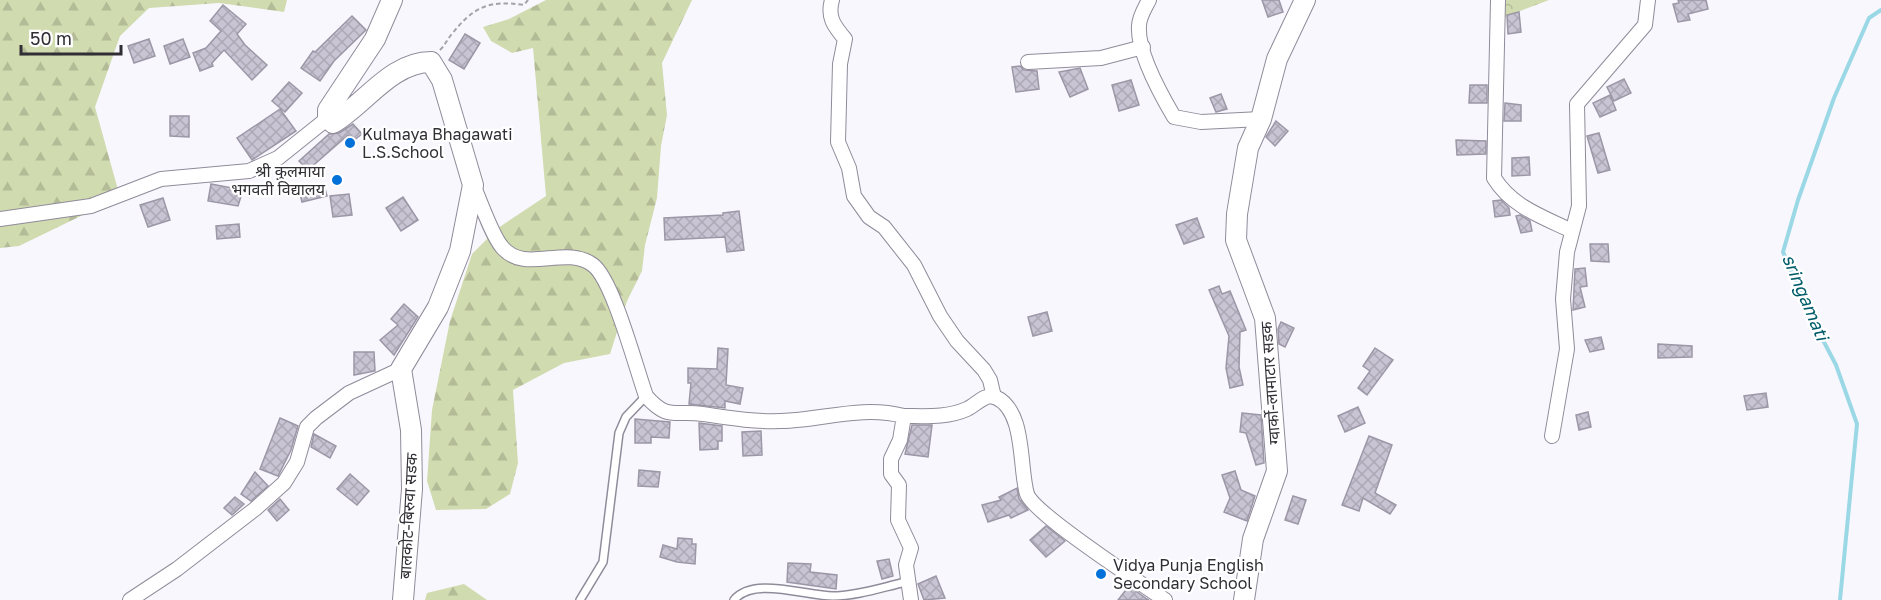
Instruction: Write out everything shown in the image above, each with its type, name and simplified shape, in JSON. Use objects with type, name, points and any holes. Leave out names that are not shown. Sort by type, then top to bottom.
[{"type":"main road","points":[[392,0],[375,39],[328,110],[328,118],[333,123],[348,114],[378,86],[415,62],[430,62],[442,80],[473,184],[460,251],[438,307],[401,369]]},
{"type":"main road","name":"ग्वार्को-लामाटार सडक","points":[[1244,600],[1253,539],[1277,471],[1265,318],[1253,278],[1236,240],[1240,179],[1248,148],[1261,119],[1277,59],[1305,0]]},
{"type":"main road","name":"बालकोट-बिरुवा सडक","points":[[401,369],[411,430],[412,477],[403,600]]},
{"type":"street","points":[[832,0],[829,11],[833,24],[845,39],[840,64],[838,142],[849,168],[854,196],[869,217],[884,227],[914,265],[940,316],[957,341],[984,370],[990,380],[994,397]]},
{"type":"street","points":[[1149,0],[1139,23],[1143,47],[1147,62],[1174,117],[1201,122],[1261,119]]},
{"type":"street","points":[[1498,0],[1494,178],[1503,193],[1517,204],[1572,231]]},
{"type":"street","points":[[1552,436],[1567,349],[1563,299],[1567,252],[1579,206],[1577,104],[1645,25],[1648,0]]},
{"type":"street","points":[[1028,62],[1101,58],[1143,47]]},
{"type":"street","points":[[0,219],[91,206],[161,179],[249,171],[278,158],[328,118]]},
{"type":"street","points":[[473,184],[502,247],[520,260],[571,256],[592,264],[606,282],[646,396],[659,410],[677,414],[700,413],[744,421],[783,421],[870,410],[904,416],[947,416],[968,409],[987,396],[994,397],[1004,404],[1018,429],[1028,496],[1046,514],[1165,600]]},
{"type":"street","points":[[130,600],[177,569],[255,509],[284,483],[297,462],[307,427],[316,418],[349,393],[401,369]]},
{"type":"street","points":[[904,416],[900,440],[891,459],[891,474],[899,485],[898,520],[911,548],[906,565],[906,582],[911,600]]},
{"type":"lane","points":[[580,600],[603,562],[619,433],[626,417],[646,396]]},
{"type":"lane","points":[[734,600],[739,594],[761,588],[833,596],[906,582]]},
{"type":"path","points":[[430,62],[451,34],[483,5],[500,1],[524,6],[528,0]]},
{"type":"green space","points":[[0,0],[287,0],[284,12],[219,3],[149,8],[120,36],[95,107],[120,197],[19,246],[0,248]]},
{"type":"green space","points":[[546,0],[692,0],[662,63],[667,115],[661,146],[657,198],[645,245],[642,271],[627,301],[610,354],[564,363],[513,390],[518,463],[510,494],[486,509],[436,510],[427,481],[432,410],[450,321],[472,254],[498,228],[546,196],[533,48],[512,53],[491,41],[483,27],[509,19]]},
{"type":"green space","points":[[1500,0],[1549,0],[1497,20]]},
{"type":"green space","points":[[464,584],[487,600],[425,600],[427,593]]},
{"type":"building","points":[[1262,0],[1279,0],[1283,12],[1268,17]]},
{"type":"building","points":[[1678,0],[1706,0],[1708,9],[1688,14],[1690,20],[1678,22],[1673,4],[1679,3]]},
{"type":"building","points":[[223,5],[246,24],[237,34],[245,45],[267,65],[252,80],[224,50],[212,63],[213,66],[200,71],[193,53],[206,48],[221,31],[210,21]]},
{"type":"building","points":[[1519,12],[1521,32],[1508,34],[1507,15]]},
{"type":"building","points":[[352,16],[366,30],[334,61],[320,81],[301,68],[313,51],[315,52]]},
{"type":"building","points":[[465,34],[480,43],[464,69],[449,60]]},
{"type":"building","points":[[149,39],[155,56],[134,63],[128,46]]},
{"type":"building","points":[[183,39],[190,57],[170,64],[164,46]]},
{"type":"building","points":[[1020,66],[1024,70],[1037,71],[1039,89],[1016,92],[1012,67]]},
{"type":"building","points":[[1080,68],[1088,89],[1070,97],[1059,72]]},
{"type":"building","points":[[1624,79],[1631,93],[1614,101],[1607,87]]},
{"type":"building","points":[[1131,80],[1139,105],[1119,111],[1112,85]]},
{"type":"building","points":[[289,82],[302,93],[285,112],[272,101]]},
{"type":"building","points":[[1470,85],[1487,85],[1487,103],[1469,103]]},
{"type":"building","points":[[1221,94],[1227,109],[1216,112],[1210,98]]},
{"type":"building","points":[[1610,95],[1616,110],[1600,117],[1593,103]]},
{"type":"building","points":[[1505,103],[1521,105],[1521,121],[1504,121]]},
{"type":"building","points":[[280,109],[296,131],[252,160],[237,138]]},
{"type":"building","points":[[170,116],[189,116],[189,137],[170,136]]},
{"type":"building","points":[[1276,121],[1288,131],[1275,146],[1266,137]]},
{"type":"building","points":[[353,124],[362,134],[353,141],[348,135],[308,170],[299,161],[329,134],[339,133]]},
{"type":"building","points":[[1599,133],[1610,170],[1598,173],[1587,136]]},
{"type":"building","points":[[1456,140],[1486,141],[1486,154],[1457,155]]},
{"type":"building","points":[[1529,157],[1530,175],[1512,176],[1512,158]]},
{"type":"building","points":[[211,184],[243,190],[238,206],[208,201]]},
{"type":"building","points":[[324,185],[327,196],[302,202],[299,190]]},
{"type":"building","points":[[349,194],[352,215],[333,217],[330,196]]},
{"type":"building","points":[[403,197],[418,220],[401,231],[386,208]]},
{"type":"building","points":[[163,198],[170,220],[148,227],[140,205]]},
{"type":"building","points":[[1501,200],[1509,208],[1510,215],[1495,217],[1493,201]]},
{"type":"building","points":[[739,211],[744,250],[727,252],[725,237],[665,240],[664,218],[723,215],[723,213]]},
{"type":"building","points":[[1520,215],[1530,221],[1532,231],[1521,233],[1516,216]]},
{"type":"building","points":[[1197,218],[1204,237],[1184,244],[1176,225]]},
{"type":"building","points":[[239,224],[240,237],[217,239],[216,226]]},
{"type":"building","points":[[1590,244],[1608,244],[1609,262],[1591,261]]},
{"type":"building","points":[[1585,268],[1587,286],[1580,287],[1585,307],[1573,310],[1575,269]]},
{"type":"building","points":[[1219,286],[1222,294],[1230,291],[1246,330],[1240,332],[1239,367],[1243,385],[1230,388],[1226,368],[1229,336],[1209,290]]},
{"type":"building","points":[[404,304],[418,317],[394,355],[380,340],[398,325],[391,319]]},
{"type":"building","points":[[1047,312],[1052,331],[1033,336],[1028,317]]},
{"type":"building","points":[[1281,322],[1294,328],[1285,347],[1279,344],[1278,329]]},
{"type":"building","points":[[1601,337],[1604,349],[1590,352],[1585,340]]},
{"type":"building","points":[[1658,344],[1692,346],[1692,357],[1658,358]]},
{"type":"building","points":[[718,348],[728,349],[726,385],[743,388],[740,404],[725,401],[725,408],[689,404],[691,383],[688,383],[688,368],[717,369]]},
{"type":"building","points":[[1375,348],[1393,360],[1367,395],[1358,388],[1370,371],[1363,366]]},
{"type":"building","points":[[354,352],[374,352],[375,371],[354,375]]},
{"type":"building","points":[[1766,393],[1768,407],[1747,410],[1744,396]]},
{"type":"building","points":[[1358,407],[1365,423],[1345,432],[1338,416]]},
{"type":"building","points":[[1588,412],[1591,427],[1579,430],[1576,415]]},
{"type":"building","points":[[1242,413],[1261,415],[1264,463],[1256,465],[1246,433],[1240,432]]},
{"type":"building","points":[[280,418],[298,426],[291,450],[278,476],[260,469]]},
{"type":"building","points":[[635,419],[670,422],[669,438],[651,437],[651,443],[635,443]]},
{"type":"building","points":[[699,423],[722,426],[722,441],[718,441],[718,449],[700,450]]},
{"type":"building","points":[[912,425],[932,425],[928,457],[905,454]]},
{"type":"building","points":[[761,431],[762,455],[743,456],[742,432]]},
{"type":"building","points":[[314,434],[336,446],[330,458],[311,447]]},
{"type":"building","points":[[1369,436],[1392,445],[1375,493],[1396,505],[1390,514],[1363,498],[1359,511],[1342,505]]},
{"type":"building","points":[[639,470],[660,472],[658,487],[638,486]]},
{"type":"building","points":[[1235,471],[1241,490],[1255,496],[1247,521],[1224,512],[1230,498],[1222,475]]},
{"type":"building","points":[[255,472],[268,486],[251,501],[241,494]]},
{"type":"building","points":[[350,474],[369,491],[357,505],[337,489]]},
{"type":"building","points":[[1017,488],[1019,499],[1028,510],[1011,518],[1009,515],[988,522],[982,505],[1001,500],[999,497]]},
{"type":"building","points":[[1293,496],[1306,500],[1298,524],[1285,520]]},
{"type":"building","points":[[235,497],[244,504],[232,515],[224,508]]},
{"type":"building","points":[[280,499],[289,510],[277,521],[268,510]]},
{"type":"building","points":[[1046,526],[1065,541],[1046,557],[1030,540]]},
{"type":"building","points":[[678,538],[692,539],[692,544],[696,544],[695,564],[660,557],[663,545],[677,549]]},
{"type":"building","points":[[889,559],[893,576],[882,579],[877,561]]},
{"type":"building","points":[[788,563],[811,564],[810,572],[837,575],[836,589],[787,582]]},
{"type":"building","points":[[936,576],[945,598],[924,600],[918,584]]},
{"type":"building","points":[[1129,586],[1147,599],[1149,600],[1118,600]]},
{"type":"waterway","name":"sringamati","points":[[1840,600],[1857,424],[1836,365],[1814,323],[1783,252],[1798,200],[1834,98],[1869,18],[1881,10]]},
{"type":"place","name":"Kulmaya Bhagawati L.S.School","points":[[350,143]]},
{"type":"place","name":"श्री कुलमाया भगवती विद्यालय","points":[[337,180]]},
{"type":"place","name":"Vidya Punja English Secondary School","points":[[1101,574]]}]
